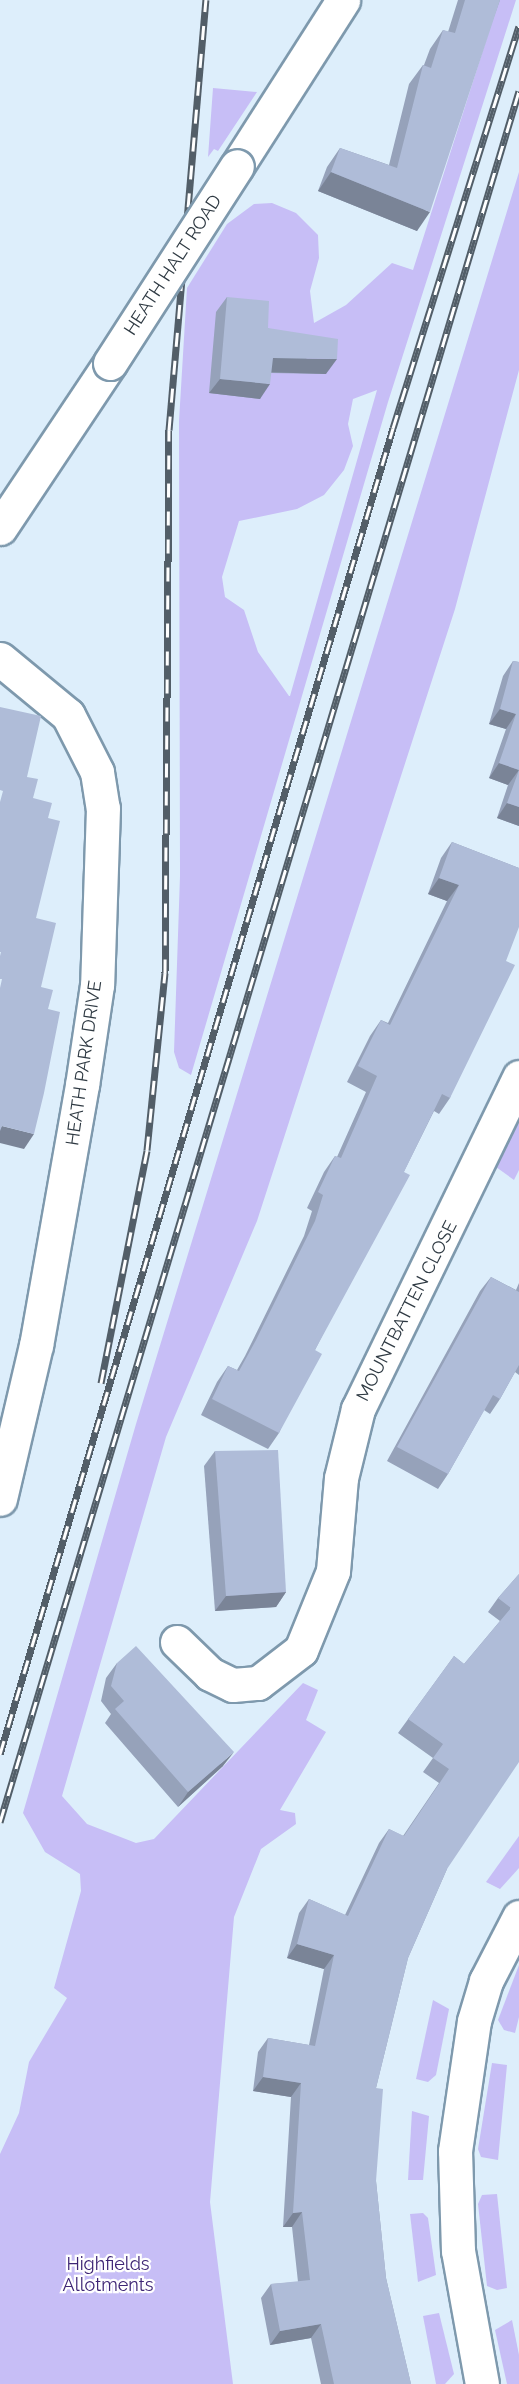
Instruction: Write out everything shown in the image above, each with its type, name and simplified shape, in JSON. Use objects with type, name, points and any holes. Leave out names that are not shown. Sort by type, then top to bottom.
[{"type":"street","name":"HEATH HALT ROAD","points":[[0,528],[110,363],[343,0]]},
{"type":"street","name":"HEATH PARK DRIVE","points":[[0,659],[68,715],[97,772],[103,808],[97,985],[82,1085],[36,1345],[0,1499]]},
{"type":"street","name":"MOUNTBATTEN CLOSE","points":[[177,1642],[210,1674],[233,1685],[258,1683],[301,1650],[333,1571],[341,1478],[358,1409],[519,1077]]},
{"type":"street","points":[[482,2384],[460,2261],[455,2151],[474,2021],[486,1981],[519,1917]]},
{"type":"green space","points":[[499,0],[516,0],[388,402],[191,1075],[179,1068],[174,1052],[180,876],[179,421],[187,288],[227,224],[254,204],[272,203],[296,213],[318,235],[319,258],[310,291],[314,323],[346,305],[392,263],[413,270]],"holes":[[[377,390],[290,696],[258,652],[244,610],[225,597],[222,577],[239,521],[297,509],[324,495],[344,470],[353,446],[348,424],[353,399]]]},
{"type":"green space","points":[[213,88],[257,92],[218,151],[214,149],[208,157]]},
{"type":"green space","name":"Highfields Allotments","points":[[519,172],[519,370],[455,609],[257,1221],[166,1437],[62,1796],[87,1824],[136,1843],[154,1839],[303,1683],[318,1690],[306,1720],[326,1732],[280,1810],[295,1813],[296,1824],[261,1849],[234,1917],[210,2202],[233,2384],[0,2384],[0,2154],[19,2113],[29,2062],[67,1998],[54,1988],[81,1891],[80,1874],[45,1852],[23,1813],[136,1424]]},
{"type":"green space","points":[[519,1117],[519,1170],[514,1180],[496,1167]]},
{"type":"green space","points":[[519,1836],[519,1868],[500,1889],[486,1882]]},
{"type":"green space","points":[[519,1965],[519,2017],[515,2033],[504,2030],[498,2020]]},
{"type":"green space","points":[[433,2000],[449,2009],[436,2075],[428,2082],[416,2079]]},
{"type":"green space","points":[[492,2063],[507,2065],[498,2160],[481,2157],[478,2149]]},
{"type":"green space","points":[[412,2111],[429,2116],[423,2180],[408,2180]]},
{"type":"green space","points":[[497,2194],[507,2288],[497,2290],[487,2286],[478,2204],[482,2195]]},
{"type":"green space","points":[[423,2213],[428,2218],[436,2275],[418,2282],[410,2214]]},
{"type":"green space","points":[[439,2313],[454,2374],[445,2384],[436,2384],[423,2316]]},
{"type":"green space","points":[[512,2320],[519,2355],[519,2384],[507,2384],[495,2330]]},
{"type":"building","points":[[465,0],[500,0],[430,212],[331,172],[340,148],[397,168],[423,65],[431,68],[443,30],[455,33]]},
{"type":"building","points":[[227,297],[269,301],[268,328],[338,339],[337,359],[273,358],[270,384],[220,379]]},
{"type":"building","points":[[513,661],[519,662],[519,770],[499,763],[516,714],[500,709]]},
{"type":"building","points":[[0,707],[41,716],[27,777],[38,779],[33,798],[52,803],[48,818],[60,821],[36,918],[56,923],[41,987],[53,990],[48,1009],[60,1012],[34,1134],[2,1126],[0,1131],[0,988],[2,979],[0,979],[0,802],[3,791],[0,790]]},
{"type":"building","points":[[519,770],[519,807],[507,803]]},
{"type":"building","points":[[452,842],[519,868],[519,927],[506,961],[515,965],[450,1098],[442,1094],[404,1172],[410,1175],[315,1350],[322,1354],[279,1433],[212,1399],[228,1366],[239,1371],[315,1221],[323,1195],[318,1192],[335,1156],[341,1158],[377,1076],[358,1066],[381,1020],[390,1025],[459,885],[439,878]]},
{"type":"building","points":[[491,1277],[519,1292],[519,1365],[500,1399],[493,1395],[448,1474],[397,1447]]},
{"type":"building","points":[[278,1450],[286,1592],[226,1596],[215,1451]]},
{"type":"building","points":[[519,1574],[519,1762],[447,1869],[408,1958],[376,2088],[383,2089],[376,2181],[386,2278],[411,2384],[334,2384],[321,2324],[280,2331],[271,2284],[310,2280],[302,2212],[293,2213],[301,2083],[263,2077],[268,2038],[315,2046],[334,1955],[297,1944],[309,1899],[348,1916],[389,1829],[404,1836],[449,1769],[433,1758],[443,1744],[408,1719],[454,1656],[464,1664],[511,1608],[498,1598]]},
{"type":"building","points":[[136,1646],[234,1752],[188,1792],[115,1709],[124,1701],[111,1686],[117,1663]]},
{"type":"railway","points":[[101,1383],[147,1150],[165,973],[169,430],[206,0]]},
{"type":"railway","points":[[0,1754],[393,428],[519,26]]},
{"type":"railway","points":[[0,1822],[519,91]]}]
